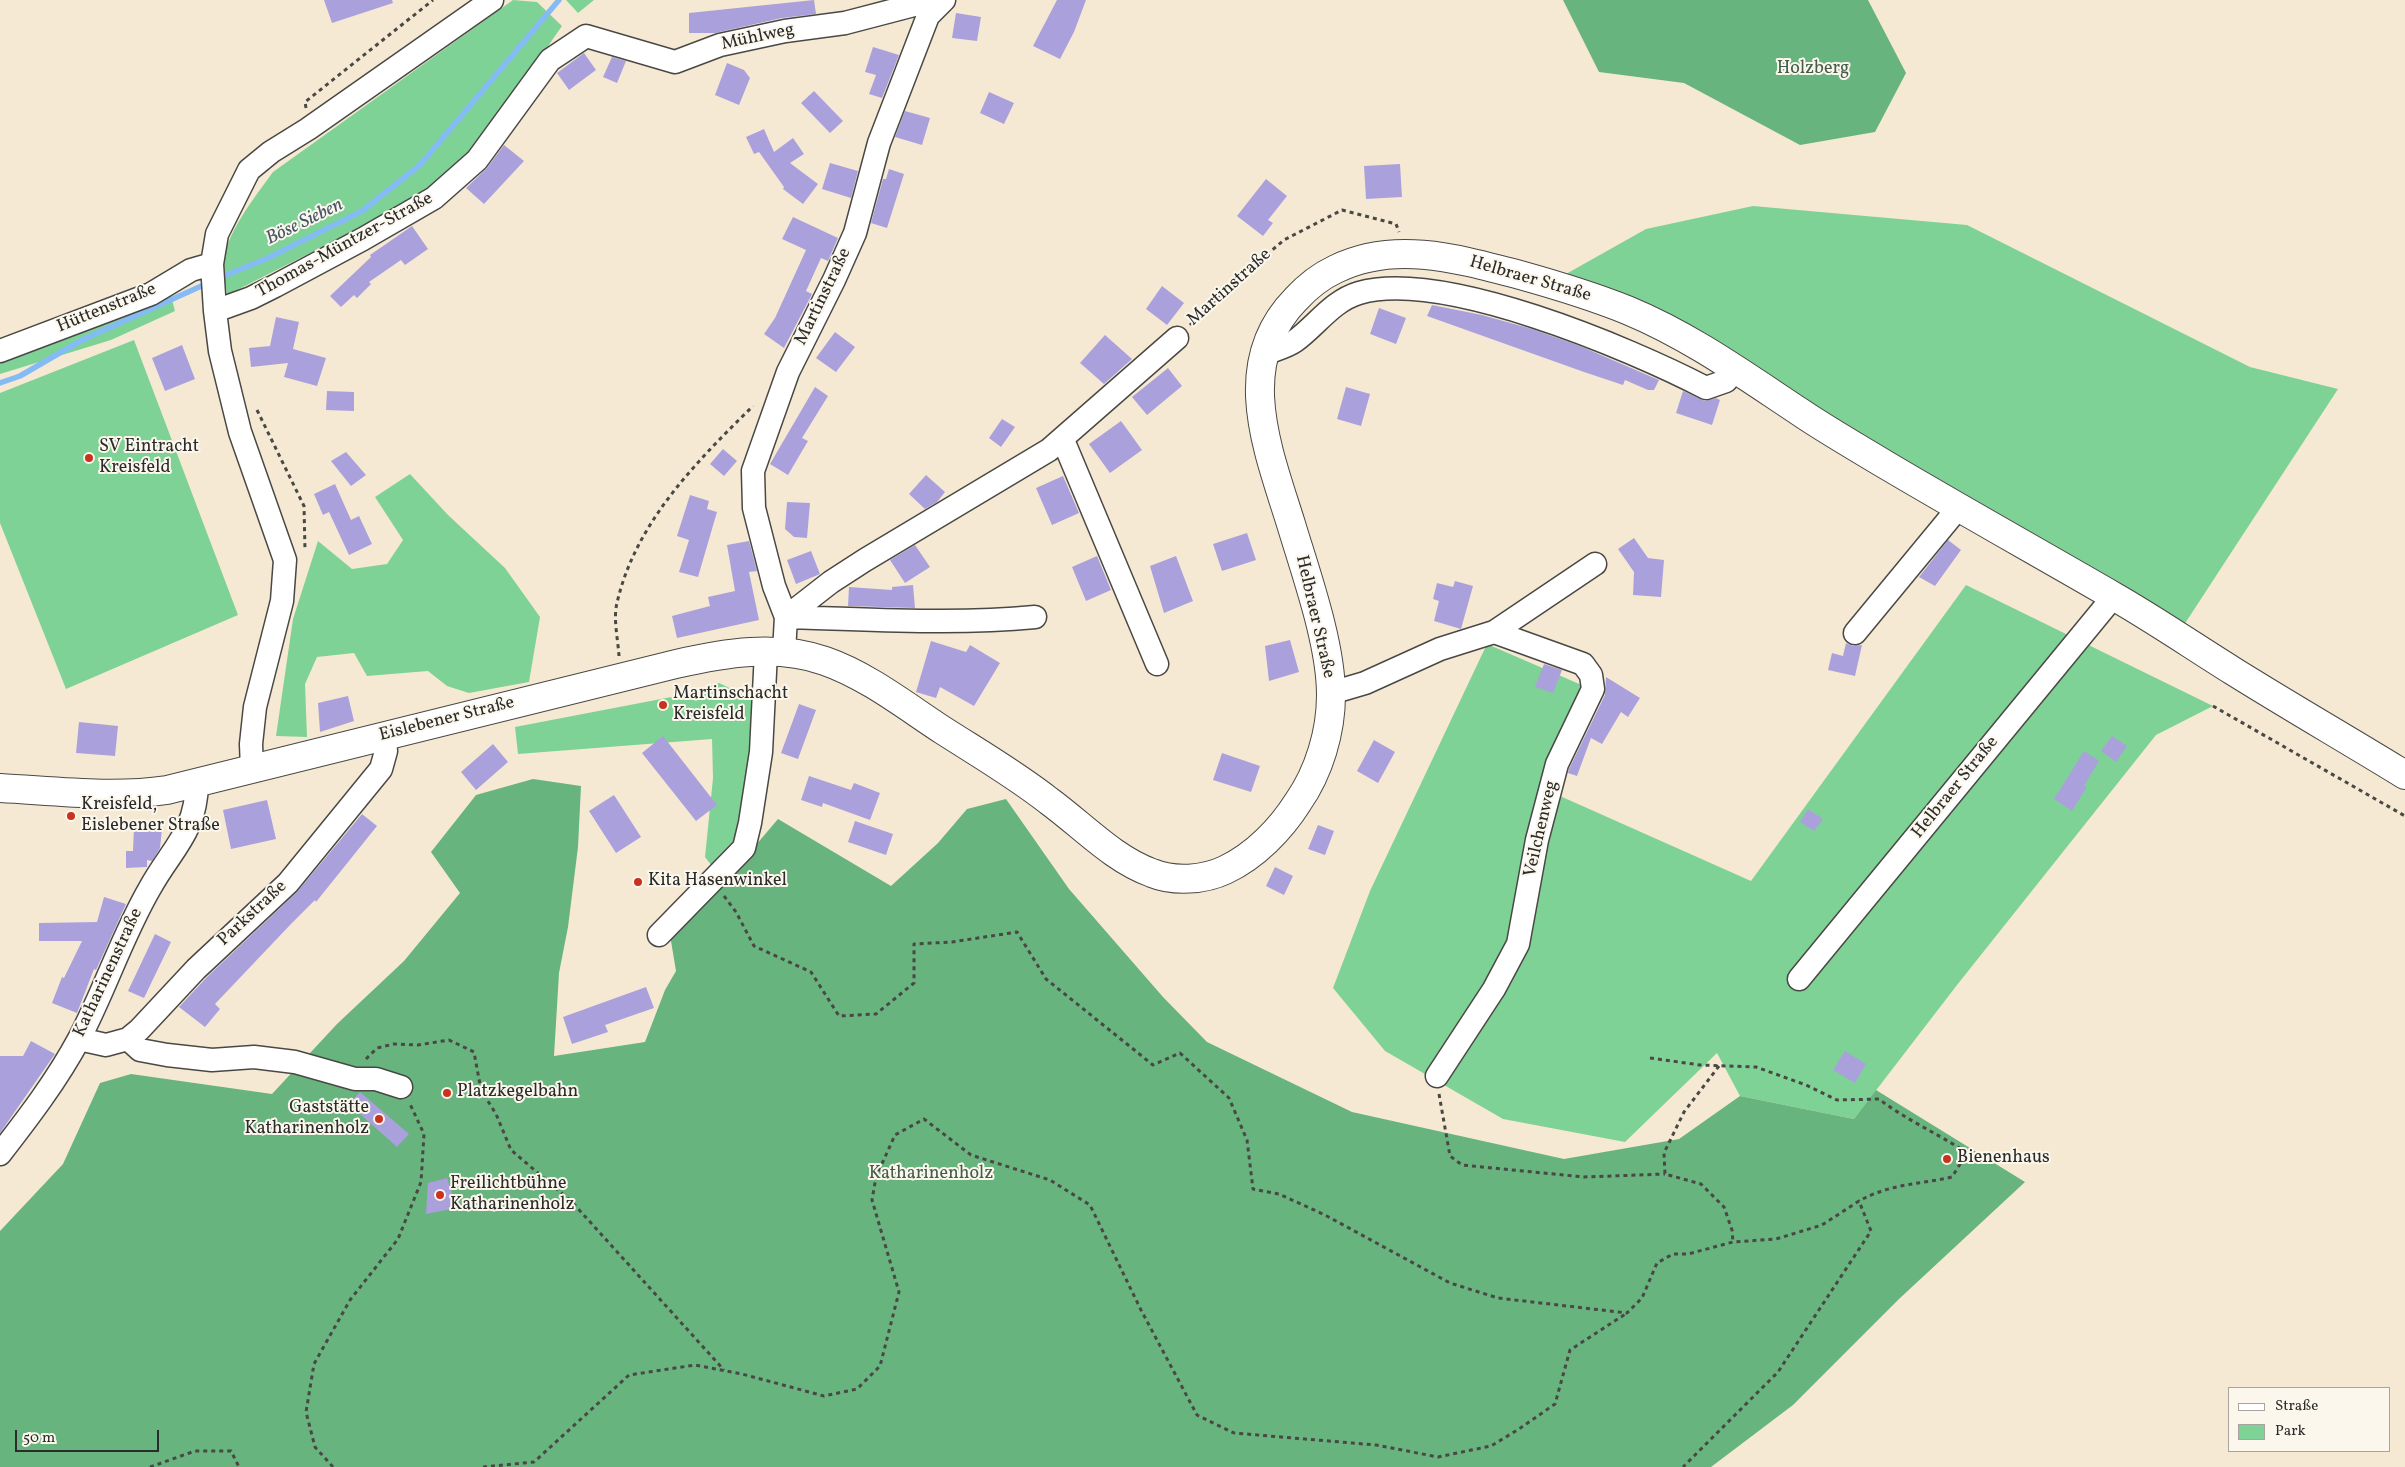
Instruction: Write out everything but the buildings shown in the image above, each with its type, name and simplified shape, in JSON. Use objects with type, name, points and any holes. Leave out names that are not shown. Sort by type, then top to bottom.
[{"type":"main road","name":"Helbraer Straße","points":[[885,693],[1025,783],[1134,865],[1154,874],[1176,878],[1204,877],[1231,868],[1259,847],[1286,819],[1306,790],[1320,758],[1330,714],[1331,693],[1318,621],[1264,434],[1259,393],[1264,354],[1271,332],[1284,312],[1301,294],[1325,274],[1361,259],[1410,253],[1471,262],[1596,298],[1658,325],[1736,369],[1808,418],[1958,507],[2114,596],[2405,775]]},
{"type":"main road","name":"Eislebener Straße","points":[[0,788],[139,794],[197,783],[701,658],[775,652],[829,662],[885,693]]},
{"type":"street","points":[[252,769],[251,744],[255,707],[282,601],[285,560],[240,432],[220,351],[214,285],[217,234],[250,170],[271,152],[308,129],[492,0]]},
{"type":"street","name":"Mühlweg","points":[[586,36],[675,62],[720,45],[785,31],[845,23],[933,0]]},
{"type":"street","name":"Martinstraße","points":[[786,617],[774,586],[754,508],[753,471],[788,372],[855,233],[879,143],[928,16],[944,0]]},
{"type":"street","name":"Thomas-Müntzer-Straße","points":[[214,285],[267,290],[363,239],[434,198],[477,160],[550,60],[586,36]]},
{"type":"street","name":"Hüttenstraße","points":[[0,352],[151,294],[191,270],[214,285]]},
{"type":"street","name":"Helbraer Straße","points":[[1264,354],[1295,342],[1329,309],[1358,293],[1399,288],[1441,292],[1530,316],[1634,353],[1706,388],[1726,381],[1736,369]]},
{"type":"street","name":"Martinstraße","points":[[659,934],[744,848],[750,823],[775,652],[786,617],[831,582],[865,560],[1010,476],[1063,440],[1177,338]]},
{"type":"street","points":[[1063,440],[1157,664]]},
{"type":"street","points":[[1855,633],[1958,507]]},
{"type":"street","points":[[1331,693],[1365,683],[1440,649],[1494,632],[1595,564]]},
{"type":"street","name":"Helbraer Straße","points":[[1799,979],[2114,596]]},
{"type":"street","points":[[786,617],[955,621],[996,621],[1035,617]]},
{"type":"street","name":"Veilchenweg","points":[[1437,1076],[1494,990],[1518,944],[1538,840],[1557,764],[1593,689],[1591,675],[1583,664],[1494,632]]},
{"type":"street","name":"Parkstraße","points":[[79,1039],[106,1045],[128,1039],[140,1030],[196,968],[288,883],[381,769],[386,751],[384,736]]},
{"type":"street","name":"Katharinenstraße","points":[[0,1154],[49,1087],[79,1039],[150,888],[191,825],[197,803],[197,783]]},
{"type":"street","points":[[128,1039],[140,1050],[167,1055],[212,1060],[254,1057],[295,1062],[355,1079],[376,1079],[401,1087]]},
{"type":"path","points":[[308,129],[305,102],[433,0]]},
{"type":"path","name":"Martinstraße","points":[[1177,338],[1231,285],[1284,240],[1342,210],[1396,224],[1410,253]]},
{"type":"path","points":[[254,405],[304,506],[303,557]]},
{"type":"path","points":[[620,677],[616,604],[634,555],[662,508],[695,464],[754,405]]},
{"type":"path","points":[[2213,706],[2405,816]]},
{"type":"path","points":[[712,882],[736,912],[754,946],[811,972],[838,1016],[876,1014],[914,983],[914,944],[952,942],[1017,932],[1046,979],[1153,1065],[1180,1053],[1229,1098],[1247,1140],[1253,1189],[1279,1194],[1318,1212],[1450,1282],[1498,1298],[1627,1312]]},
{"type":"path","points":[[355,1079],[360,1064],[377,1048],[394,1044],[418,1045],[449,1040],[474,1052],[481,1090],[496,1114],[511,1150],[572,1202],[724,1370]]},
{"type":"path","points":[[483,1467],[534,1462],[629,1375],[695,1365],[724,1370],[824,1396],[858,1389],[880,1366],[899,1292],[872,1200],[876,1177],[895,1135],[924,1119],[971,1155],[1050,1180],[1090,1205],[1141,1310],[1197,1415],[1234,1433],[1376,1445],[1438,1457],[1491,1446],[1554,1404],[1570,1350],[1627,1312],[1642,1298],[1657,1263],[1672,1254],[1688,1254],[1733,1242],[1776,1239],[1822,1226],[1876,1192],[1903,1184],[1928,1183],[1952,1177],[1967,1154],[1944,1138],[1892,1109],[1879,1099],[1837,1100],[1806,1085],[1756,1067],[1719,1066],[1650,1058]]},
{"type":"path","points":[[1665,1174],[1664,1153],[1684,1112],[1719,1066]]},
{"type":"path","points":[[1437,1076],[1440,1104],[1450,1156],[1462,1166],[1584,1177],[1665,1174],[1701,1184],[1724,1207],[1732,1230],[1733,1242]]},
{"type":"path","points":[[332,1467],[315,1447],[306,1412],[314,1364],[350,1300],[398,1239],[420,1182],[424,1134],[401,1087]]},
{"type":"path","points":[[1683,1467],[1778,1372],[1826,1302],[1871,1231],[1859,1201]]},
{"type":"path","points":[[150,1467],[195,1451],[231,1451],[239,1467]]},
{"type":"green space","points":[[513,0],[537,2],[562,26],[521,85],[460,163],[411,202],[227,295],[223,268],[228,243],[241,217],[273,172]]},
{"type":"green space","points":[[566,0],[594,0],[578,13]]},
{"type":"green space","name":"Holzberg","points":[[1563,0],[1868,0],[1906,73],[1875,132],[1800,145],[1684,83],[1599,72]]},
{"type":"green space","points":[[1753,206],[1967,225],[2250,367],[2338,389],[2182,628],[1808,418],[1550,283],[1646,229]]},
{"type":"green space","points":[[170,292],[175,311],[111,340],[0,374],[0,360]]},
{"type":"green space","name":"SV Eintracht Kreisfeld","points":[[134,340],[238,615],[66,689],[0,523],[0,393]]},
{"type":"green space","points":[[410,474],[448,515],[505,568],[540,617],[529,682],[469,693],[447,686],[428,671],[367,676],[354,653],[317,657],[305,684],[307,737],[276,736],[293,619],[318,541],[352,569],[387,564],[403,540],[375,497]]},
{"type":"green space","points":[[1966,585],[2213,706],[2156,735],[1957,985],[1854,1119],[1740,1096],[1717,1053],[1625,1142],[1503,1119],[1385,1051],[1333,988],[1370,891],[1487,644],[1584,686],[1542,788],[1751,881]]},
{"type":"green space","points":[[719,683],[759,702],[738,842],[711,865],[705,857],[713,778],[712,739],[518,754],[515,727],[687,694]]},
{"type":"green space","name":"Katharinenholz","points":[[533,779],[581,786],[578,847],[568,927],[559,973],[554,1056],[645,1042],[665,990],[676,971],[670,935],[711,898],[778,819],[891,886],[938,843],[967,809],[1006,799],[1069,889],[1163,997],[1207,1042],[1352,1112],[1564,1159],[1679,1139],[1740,1096],[1854,1119],[1876,1090],[2025,1182],[1899,1299],[1793,1405],[1711,1467],[0,1467],[0,1231],[63,1164],[100,1083],[131,1074],[272,1094],[337,1024],[404,961],[460,893],[431,852],[476,795]]},
{"type":"waterway","name":"Böse Sieben","points":[[219,278],[268,258],[362,211],[420,165],[559,0]]},
{"type":"waterway","name":"Böse Sieben","points":[[0,383],[20,376],[82,340],[208,283]]},
{"type":"place","name":"SV Eintracht Kreisfeld","points":[[89,458]]},
{"type":"place","name":"Martinschacht Kreisfeld","points":[[663,705]]},
{"type":"place","name":"Kreisfeld, Eislebener Straße","points":[[71,816]]},
{"type":"place","name":"Kita Hasenwinkel","points":[[638,882]]},
{"type":"place","name":"Platzkegelbahn","points":[[447,1093]]},
{"type":"place","name":"Gaststätte Katharinenholz","points":[[379,1119]]},
{"type":"place","name":"Bienenhaus","points":[[1947,1159]]},
{"type":"place","name":"Freilichtbühne Katharinenholz","points":[[440,1195]]}]
